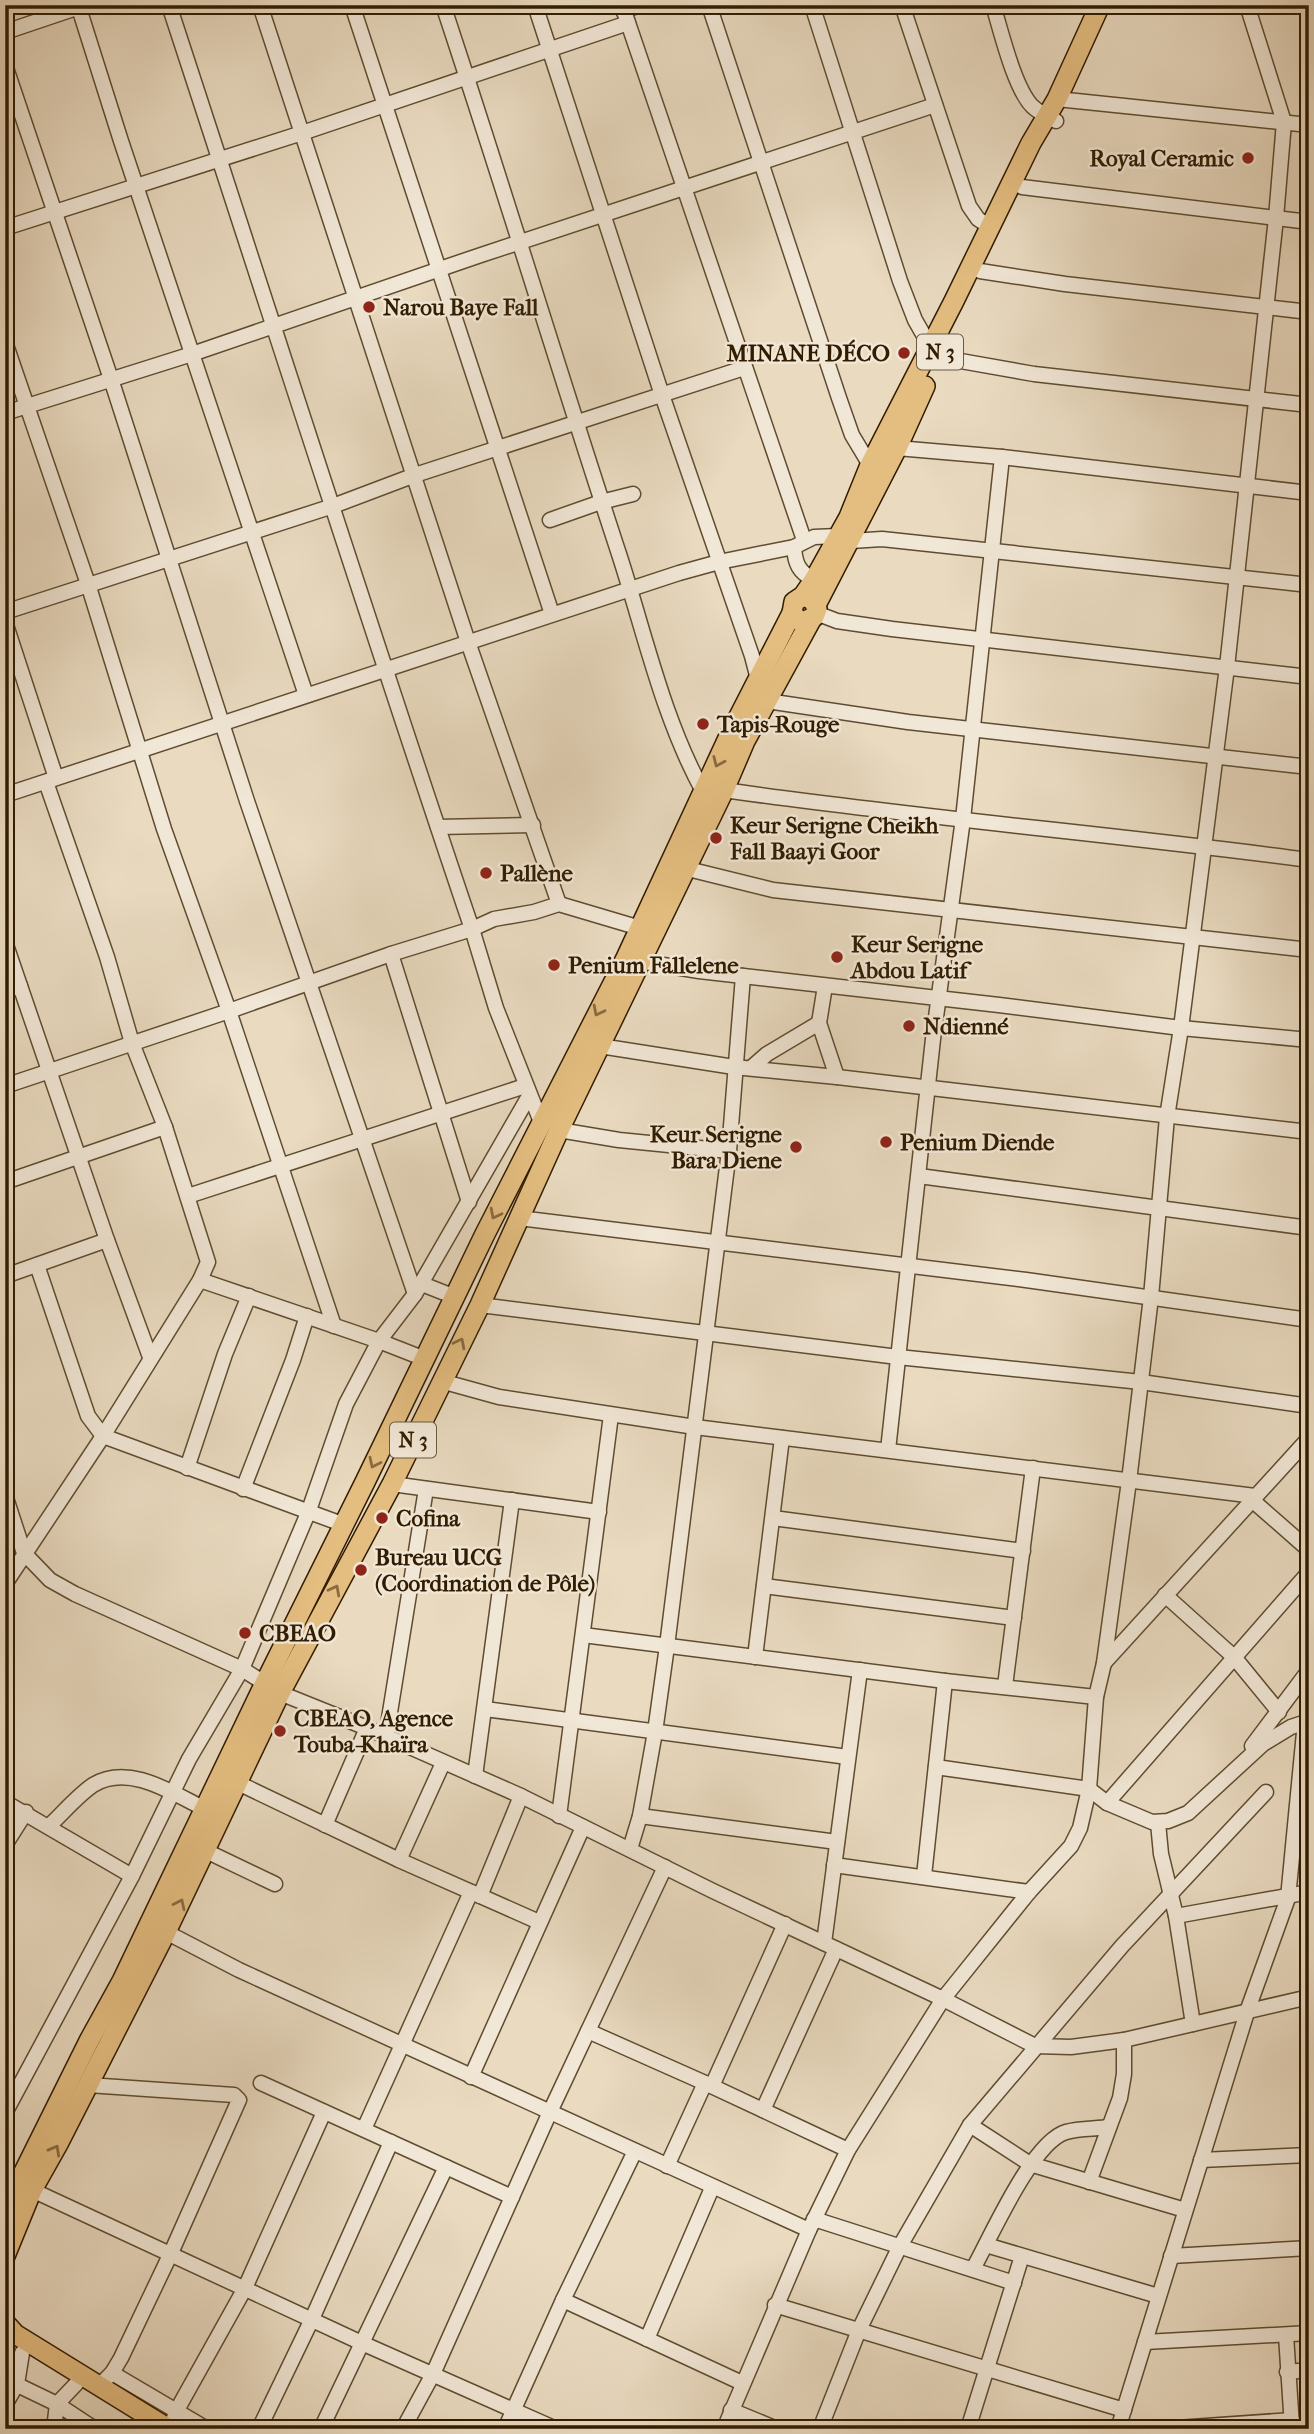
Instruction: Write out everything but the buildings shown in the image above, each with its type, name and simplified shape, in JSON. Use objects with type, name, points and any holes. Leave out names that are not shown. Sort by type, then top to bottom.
[{"type":"main road","name":"N 3","points":[[844,538],[849,517],[870,465],[980,271],[1022,187],[1100,5]]},
{"type":"main road","name":"N 3","points":[[14,2196],[88,2085],[158,1928],[205,1809],[392,1484],[480,1305],[519,1218],[550,1126],[633,960],[724,790],[745,741],[767,701],[844,538],[897,449],[934,353],[990,227],[1111,5]]},
{"type":"main road","name":"N 3","points":[[5,2256],[14,2196],[158,1928],[206,1850],[238,1783],[272,1689],[342,1524],[485,1234],[600,1046],[633,960],[640,928],[792,613],[794,602],[812,603]]},
{"type":"main road","points":[[5,2323],[15,2334],[106,2379],[170,2429]]},
{"type":"main road","points":[[13,2349],[58,2372],[148,2429]]},
{"type":"street","points":[[169,5],[496,1008],[527,1091],[550,1126],[619,1140],[729,1152]]},
{"type":"street","points":[[260,5],[468,642],[559,904]]},
{"type":"street","points":[[352,5],[552,614]]},
{"type":"street","points":[[443,5],[521,243],[575,425],[631,590],[665,703],[689,767],[704,793]]},
{"type":"street","points":[[535,5],[758,679]]},
{"type":"street","points":[[5,228],[302,133],[549,49],[639,5]]},
{"type":"street","points":[[709,5],[839,398],[852,435],[870,465]]},
{"type":"street","points":[[812,5],[900,281],[915,320],[934,353],[1034,374],[1309,405]]},
{"type":"street","points":[[902,5],[969,206],[978,219],[990,227]]},
{"type":"street","points":[[993,5],[1022,88],[1032,106],[1056,109],[1166,108],[1309,125]]},
{"type":"street","points":[[724,2429],[775,2305],[848,2150],[943,1999],[1029,1892],[1070,1846],[1080,1828],[1089,1789],[1096,1697],[1104,1663],[1151,1297],[1167,1117],[1193,938],[1227,667],[1276,218],[1284,122],[1247,5]]},
{"type":"street","points":[[5,32],[81,6],[136,185],[306,695]]},
{"type":"street","points":[[624,13],[744,368],[799,544],[795,559],[812,603],[853,624],[1309,677]]},
{"type":"street","points":[[5,65],[111,379],[222,724],[362,1138],[418,1289]]},
{"type":"street","points":[[5,413],[192,354],[439,269],[935,105]]},
{"type":"street","points":[[1022,187],[1309,222]]},
{"type":"street","points":[[980,271],[1065,284],[1309,312]]},
{"type":"street","points":[[5,342],[334,1326]]},
{"type":"street","points":[[5,612],[333,506],[415,475],[744,368]]},
{"type":"street","points":[[897,449],[1002,457],[1309,493]]},
{"type":"street","points":[[888,1450],[939,998],[963,819],[1002,457]]},
{"type":"street","points":[[550,520],[633,494]]},
{"type":"street","points":[[5,795],[552,614],[719,562],[799,544],[814,537],[882,539],[1309,585]]},
{"type":"street","points":[[5,622],[132,1043],[165,1127],[208,1258],[208,1266],[200,1280],[103,1436],[5,1584]]},
{"type":"street","points":[[767,701],[972,730],[1309,767]]},
{"type":"street","points":[[724,790],[1309,860]]},
{"type":"street","points":[[438,827],[533,825]]},
{"type":"street","points":[[684,868],[773,890],[1309,950]]},
{"type":"street","points":[[5,1086],[391,954],[472,929],[494,919],[534,912],[559,904],[640,928]]},
{"type":"street","points":[[5,942],[150,1357]]},
{"type":"street","points":[[391,954],[469,1202]]},
{"type":"street","points":[[633,960],[825,986],[1309,1041]]},
{"type":"street","points":[[629,1849],[640,1816],[667,1646],[729,1152],[743,976]]},
{"type":"street","points":[[5,991],[20,986]]},
{"type":"street","points":[[825,986],[820,1023],[837,1077]]},
{"type":"street","points":[[751,1068],[767,1054],[820,1023]]},
{"type":"street","points":[[600,1046],[734,1067],[1309,1132]]},
{"type":"street","points":[[188,1196],[442,1112],[527,1091]]},
{"type":"street","points":[[7,2103],[132,1876],[189,1759],[242,1669],[308,1513],[346,1404],[379,1341],[418,1289],[456,1220],[469,1202],[527,1091]]},
{"type":"street","points":[[5,1182],[165,1127]]},
{"type":"street","points":[[919,1176],[1309,1227]]},
{"type":"street","points":[[519,1218],[908,1265],[1309,1320]]},
{"type":"street","points":[[5,1276],[107,1240]]},
{"type":"street","points":[[37,1265],[88,1416],[103,1436],[342,1524]]},
{"type":"street","points":[[200,1280],[307,1315],[425,1359]]},
{"type":"street","points":[[418,1289],[455,1297]]},
{"type":"street","points":[[187,1468],[225,1354],[249,1296]]},
{"type":"street","points":[[480,1305],[898,1357],[1140,1382],[1309,1406]]},
{"type":"street","points":[[243,1489],[293,1360],[307,1315]]},
{"type":"street","points":[[441,1381],[499,1397],[611,1415],[1254,1498],[1309,1550]]},
{"type":"street","points":[[559,1816],[611,1415]]},
{"type":"street","points":[[755,1657],[782,1438]]},
{"type":"street","points":[[1104,1663],[1309,1438]]},
{"type":"street","points":[[1005,1686],[1033,1468]]},
{"type":"street","points":[[392,1484],[599,1512]]},
{"type":"street","points":[[386,1737],[426,1489]]},
{"type":"street","points":[[5,1495],[10,1524],[24,1553],[50,1580],[75,1594],[242,1669],[272,1689],[521,1796],[1035,2046],[1070,2047],[1124,2040],[1248,2009],[1309,1997]]},
{"type":"street","points":[[475,1776],[512,1500]]},
{"type":"street","points":[[773,1518],[1023,1550]]},
{"type":"street","points":[[1107,1803],[1309,1572]]},
{"type":"street","points":[[764,1586],[1014,1618]]},
{"type":"street","points":[[1165,1595],[1234,1657],[1279,1712]]},
{"type":"street","points":[[583,1635],[945,1681],[1096,1697]]},
{"type":"street","points":[[763,2110],[830,1946],[834,1866],[860,1670]]},
{"type":"street","points":[[1234,1769],[1309,1670]]},
{"type":"street","points":[[924,1877],[945,1681]]},
{"type":"street","points":[[485,1709],[848,1757]]},
{"type":"street","points":[[936,1767],[1089,1789],[1107,1803],[1158,1823],[1188,1813],[1262,1744],[1307,1722]]},
{"type":"street","points":[[1118,2429],[1248,2009],[1288,1898],[1307,1722]]},
{"type":"street","points":[[325,1825],[367,1728]]},
{"type":"street","points":[[399,1860],[443,1763]]},
{"type":"street","points":[[49,1826],[92,1786],[109,1778],[139,1779],[205,1809]]},
{"type":"street","points":[[238,1783],[399,1860],[539,1922]]},
{"type":"street","points":[[820,2429],[859,2330],[900,2246],[970,2126],[1035,2046],[1170,1892],[1266,1792]]},
{"type":"street","points":[[364,2129],[521,1796]]},
{"type":"street","points":[[5,1802],[132,1876]]},
{"type":"street","points":[[5,1845],[26,1812]]},
{"type":"street","points":[[640,1816],[837,1842]]},
{"type":"street","points":[[1158,1823],[1161,1854],[1176,1916],[1194,2024]]},
{"type":"street","points":[[471,2077],[583,1827]]},
{"type":"street","points":[[206,1850],[275,1884]]},
{"type":"street","points":[[834,1866],[1029,1892]]},
{"type":"street","points":[[403,2429],[433,2374],[549,2114],[665,1867]]},
{"type":"street","points":[[1176,1916],[1288,1898],[1309,1892]]},
{"type":"street","points":[[667,2166],[785,1924]]},
{"type":"street","points":[[158,1928],[239,1970],[712,2188],[811,2225],[900,2246],[1014,2283]]},
{"type":"street","points":[[588,2031],[848,2150]]},
{"type":"street","points":[[1089,2182],[1120,2098],[1125,2074],[1124,2040]]},
{"type":"street","points":[[261,2083],[512,2197]]},
{"type":"street","points":[[88,2085],[234,2095],[239,2100],[171,2253],[106,2379],[177,2410],[207,2429]]},
{"type":"street","points":[[170,2429],[177,2410],[245,2288],[324,2112]]},
{"type":"street","points":[[970,2126],[1030,2164],[1185,2210]]},
{"type":"street","points":[[973,2269],[1030,2164],[1057,2136],[1066,2132],[1109,2127]]},
{"type":"street","points":[[259,2429],[312,2319],[391,2142]]},
{"type":"street","points":[[505,2429],[563,2300],[635,2151]]},
{"type":"street","points":[[1201,2160],[1309,2155]]},
{"type":"street","points":[[321,2429],[364,2344],[446,2167]]},
{"type":"street","points":[[647,2339],[712,2188]]},
{"type":"street","points":[[14,2196],[171,2253],[364,2344],[556,2429]]},
{"type":"street","points":[[986,2245],[1158,2296]]},
{"type":"street","points":[[1171,2256],[1309,2248]]},
{"type":"street","points":[[968,2429],[1022,2256]]},
{"type":"street","points":[[563,2300],[742,2383]]},
{"type":"street","points":[[775,2305],[1124,2410]]},
{"type":"street","points":[[1145,2342],[1309,2333]]},
{"type":"street","points":[[1163,2429],[1292,2424],[1286,2335]]},
{"type":"street","points":[[5,2405],[11,2381],[13,2349]]},
{"type":"street","points":[[1287,2372],[1309,2370]]},
{"type":"street","points":[[11,2381],[57,2404],[95,2429]]},
{"type":"street","points":[[54,2429],[57,2404],[76,2384]]},
{"type":"street","points":[[731,2410],[777,2429]]},
{"type":"place","name":"Royal Ceramic","points":[[1248,158]]},
{"type":"place","name":"Narou Baye Fall","points":[[369,307]]},
{"type":"place","name":"MINANE DÉCO","points":[[904,353]]},
{"type":"place","name":"Tapis-Rouge","points":[[703,724]]},
{"type":"place","name":"Keur Serigne Cheikh Fall Baayi Goor","points":[[716,838]]},
{"type":"place","name":"Pallène","points":[[486,873]]},
{"type":"place","name":"Keur Serigne Abdou Latif","points":[[837,957]]},
{"type":"place","name":"Penium Fallelene","points":[[554,965]]},
{"type":"place","name":"Ndienné","points":[[909,1026]]},
{"type":"place","name":"Penium Diende","points":[[886,1142]]},
{"type":"place","name":"Keur Serigne Bara Diene","points":[[796,1147]]},
{"type":"place","name":"Cofina","points":[[382,1518]]},
{"type":"place","name":"Bureau UCG (Coordination de Pôle)","points":[[361,1570]]},
{"type":"place","name":"CBEAO","points":[[245,1633]]},
{"type":"place","name":"CBEAO, Agence Touba-Khaïra","points":[[280,1731]]}]
